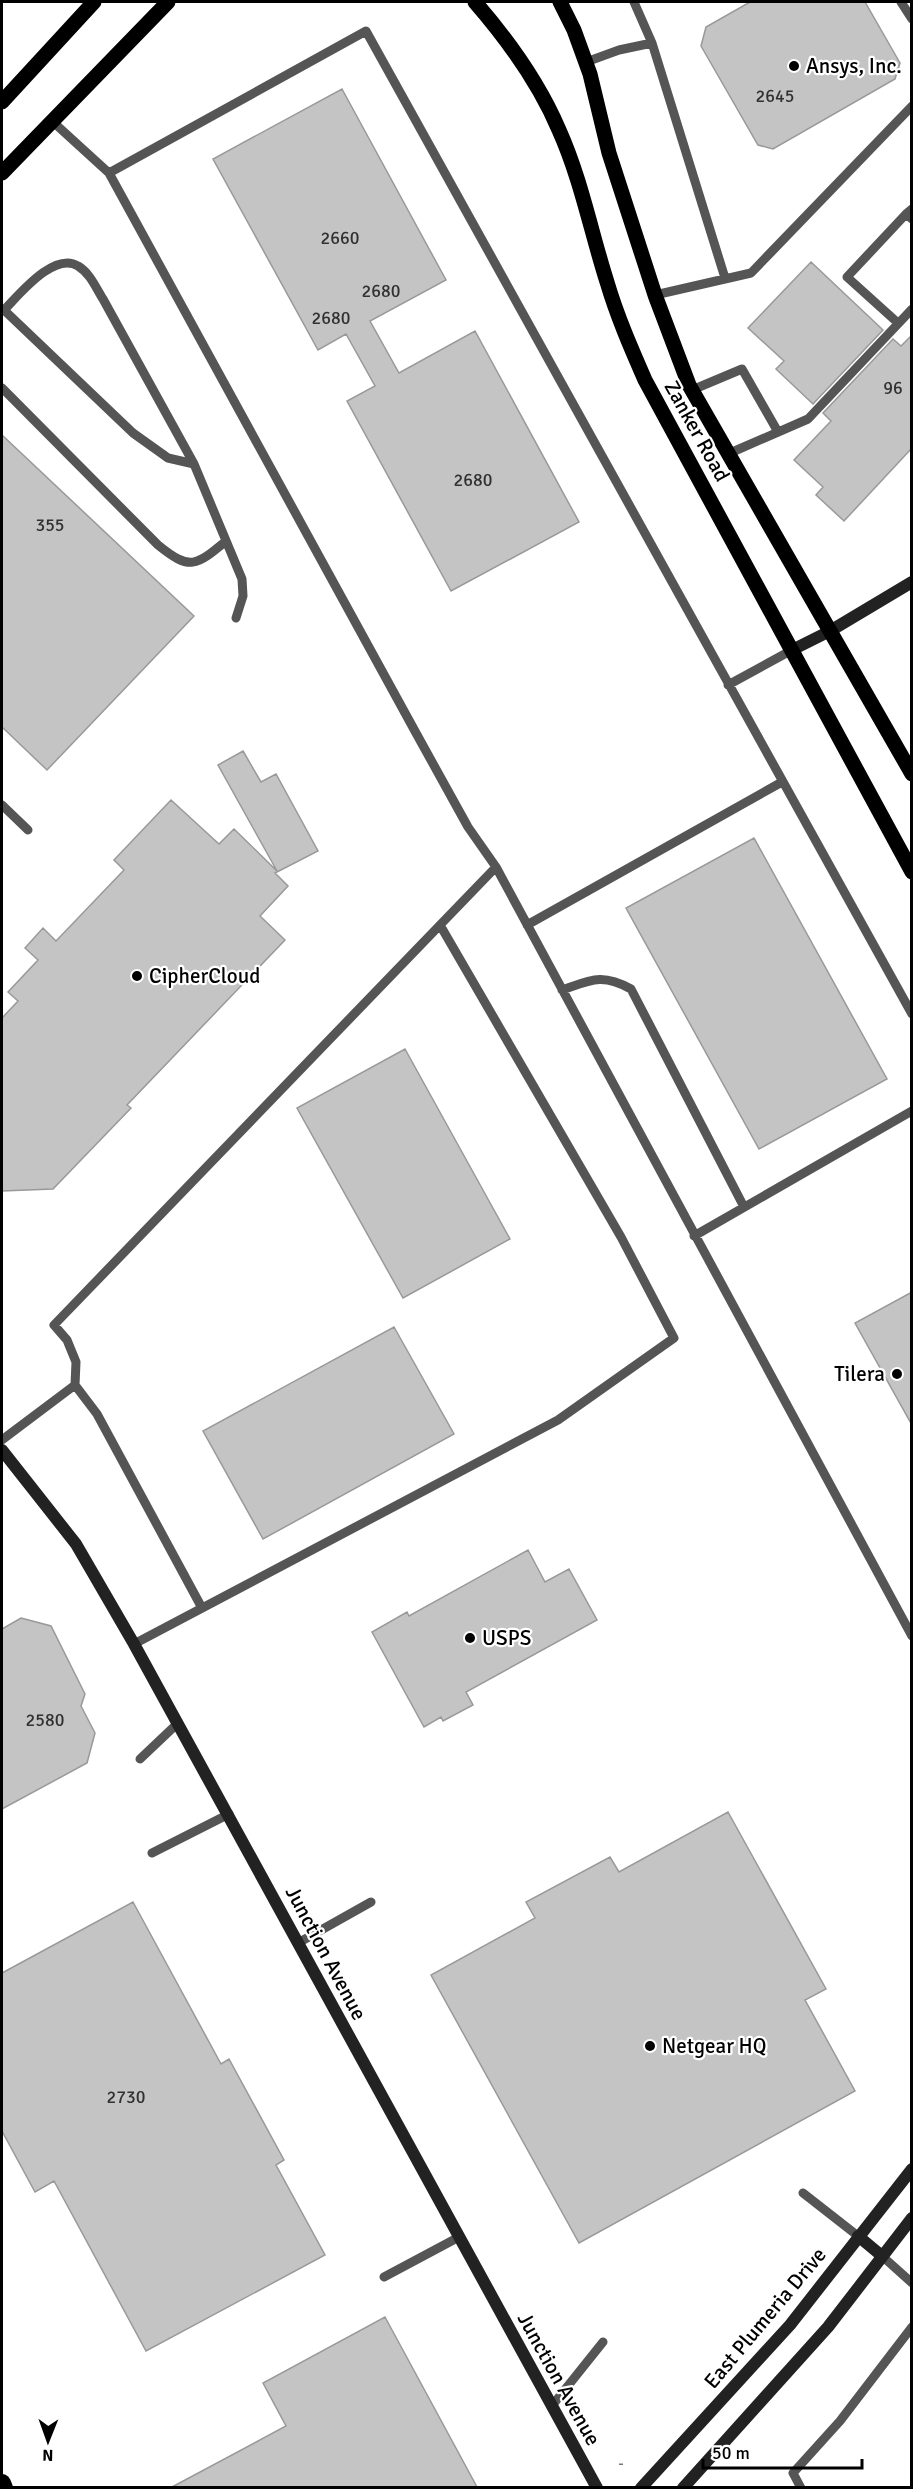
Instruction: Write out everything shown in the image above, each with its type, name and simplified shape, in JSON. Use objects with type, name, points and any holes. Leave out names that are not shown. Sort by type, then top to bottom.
[{"type":"highway","points":[[2,2483],[4,2487]]},
{"type":"main road","points":[[2,102],[94,2]]},
{"type":"main road","points":[[2,172],[168,2]]},
{"type":"main road","name":"Zanker Road","points":[[475,2],[501,33],[541,93],[575,170],[623,331],[645,380],[912,872]]},
{"type":"main road","name":"Zanker Road","points":[[560,2],[586,62],[609,153],[655,295],[692,390],[912,774]]},
{"type":"main road","points":[[792,650],[830,631],[912,582]]},
{"type":"main road","name":"Junction Avenue","points":[[2,1450],[76,1544],[134,1644],[551,2407],[597,2487]]},
{"type":"main road","name":"East Plumeria Drive","points":[[641,2487],[789,2325],[912,2169]]},
{"type":"main road","points":[[683,2487],[828,2327],[912,2218]]},
{"type":"main road","points":[[858,2236],[882,2256]]},
{"type":"lane","points":[[634,2],[652,43],[725,278]]},
{"type":"lane","points":[[902,2],[912,19]]},
{"type":"lane","points":[[109,172],[366,31],[912,1014]]},
{"type":"lane","points":[[586,62],[620,50],[652,43]]},
{"type":"lane","points":[[655,295],[751,273],[912,106]]},
{"type":"lane","points":[[52,121],[109,172],[468,827],[496,867],[912,1636]]},
{"type":"lane","points":[[898,323],[847,277],[910,214]]},
{"type":"lane","points":[[194,464],[168,458],[133,433],[2,311],[47,268],[66,262],[76,264],[86,273],[104,299],[194,464],[242,579],[243,596],[236,618]]},
{"type":"lane","points":[[730,453],[808,419],[912,309]]},
{"type":"lane","points":[[692,390],[742,369],[778,432]]},
{"type":"lane","points":[[2,388],[158,545],[176,559],[187,562],[202,561],[226,541]]},
{"type":"lane","points":[[728,685],[792,650]]},
{"type":"lane","points":[[527,925],[782,782]]},
{"type":"lane","points":[[2,805],[28,830]]},
{"type":"lane","points":[[202,1608],[97,1414],[75,1385],[76,1362],[67,1340],[54,1324],[496,867]]},
{"type":"lane","points":[[134,1644],[558,1420],[674,1338],[621,1237],[440,925]]},
{"type":"lane","points":[[562,990],[594,979],[611,979],[631,989],[744,1207]]},
{"type":"lane","points":[[694,1236],[912,1111]]},
{"type":"lane","points":[[2,1440],[75,1385]]},
{"type":"lane","points":[[140,1759],[178,1723]]},
{"type":"lane","points":[[152,1853],[228,1814]]},
{"type":"lane","points":[[298,1943],[371,1902]]},
{"type":"lane","points":[[803,2193],[858,2236]]},
{"type":"lane","points":[[384,2277],[459,2237]]},
{"type":"lane","points":[[882,2256],[912,2283]]},
{"type":"lane","points":[[801,2487],[793,2473],[840,2421],[912,2327]]},
{"type":"lane","points":[[551,2407],[603,2342]]},
{"type":"building","points":[[750,2],[865,2],[900,63],[895,79],[773,149],[758,145],[701,46],[706,27]]},
{"type":"building","points":[[342,89],[446,280],[370,321],[399,373],[475,331],[579,522],[451,591],[347,401],[375,386],[346,334],[318,350],[213,159]]},
{"type":"building","points":[[811,262],[883,330],[813,404],[776,369],[784,361],[748,328]]},
{"type":"building","points":[[912,335],[912,448],[844,521],[816,495],[823,487],[794,460],[831,421],[823,413],[893,339],[901,346]]},
{"type":"building","points":[[2,435],[194,616],[47,770],[2,727]]},
{"type":"building","name":"CipherCloud","points":[[243,751],[261,782],[276,774],[318,851],[275,873],[288,886],[260,916],[285,940],[127,1105],[131,1108],[53,1189],[2,1191],[2,1018],[18,1001],[8,992],[38,960],[25,948],[43,928],[56,941],[124,870],[114,860],[171,800],[219,844],[234,829],[277,871],[218,765]]},
{"type":"building","points":[[754,838],[887,1079],[759,1149],[626,908]]},
{"type":"building","points":[[405,1049],[510,1239],[403,1298],[297,1108]]},
{"type":"building","name":"Tilera","points":[[912,1292],[912,1425],[855,1323]]},
{"type":"building","points":[[394,1327],[454,1434],[263,1539],[203,1431]]},
{"type":"building","name":"USPS","points":[[528,1550],[545,1582],[569,1569],[597,1620],[466,1692],[473,1705],[443,1721],[441,1717],[424,1727],[372,1632],[407,1612],[409,1616]]},
{"type":"building","points":[[21,1618],[51,1626],[85,1694],[81,1706],[95,1733],[87,1763],[2,1809],[2,1629]]},
{"type":"building","name":"Netgear HQ","points":[[728,1812],[826,1989],[805,2000],[855,2091],[579,2243],[431,1975],[535,1918],[526,1902],[610,1857],[619,1872]]},
{"type":"building","points":[[133,1902],[221,2064],[229,2059],[284,2160],[276,2165],[325,2255],[146,2351],[54,2181],[35,2192],[2,2131],[2,1973]]},
{"type":"building","points":[[385,2317],[477,2487],[172,2487],[286,2426],[263,2383]]},
{"type":"place","name":"Ansys, Inc.","points":[[794,66]]},
{"type":"place","name":"CipherCloud","points":[[137,976]]},
{"type":"place","name":"Tilera","points":[[897,1374]]},
{"type":"place","name":"USPS","points":[[470,1638]]},
{"type":"place","name":"Netgear HQ","points":[[650,2046]]}]
